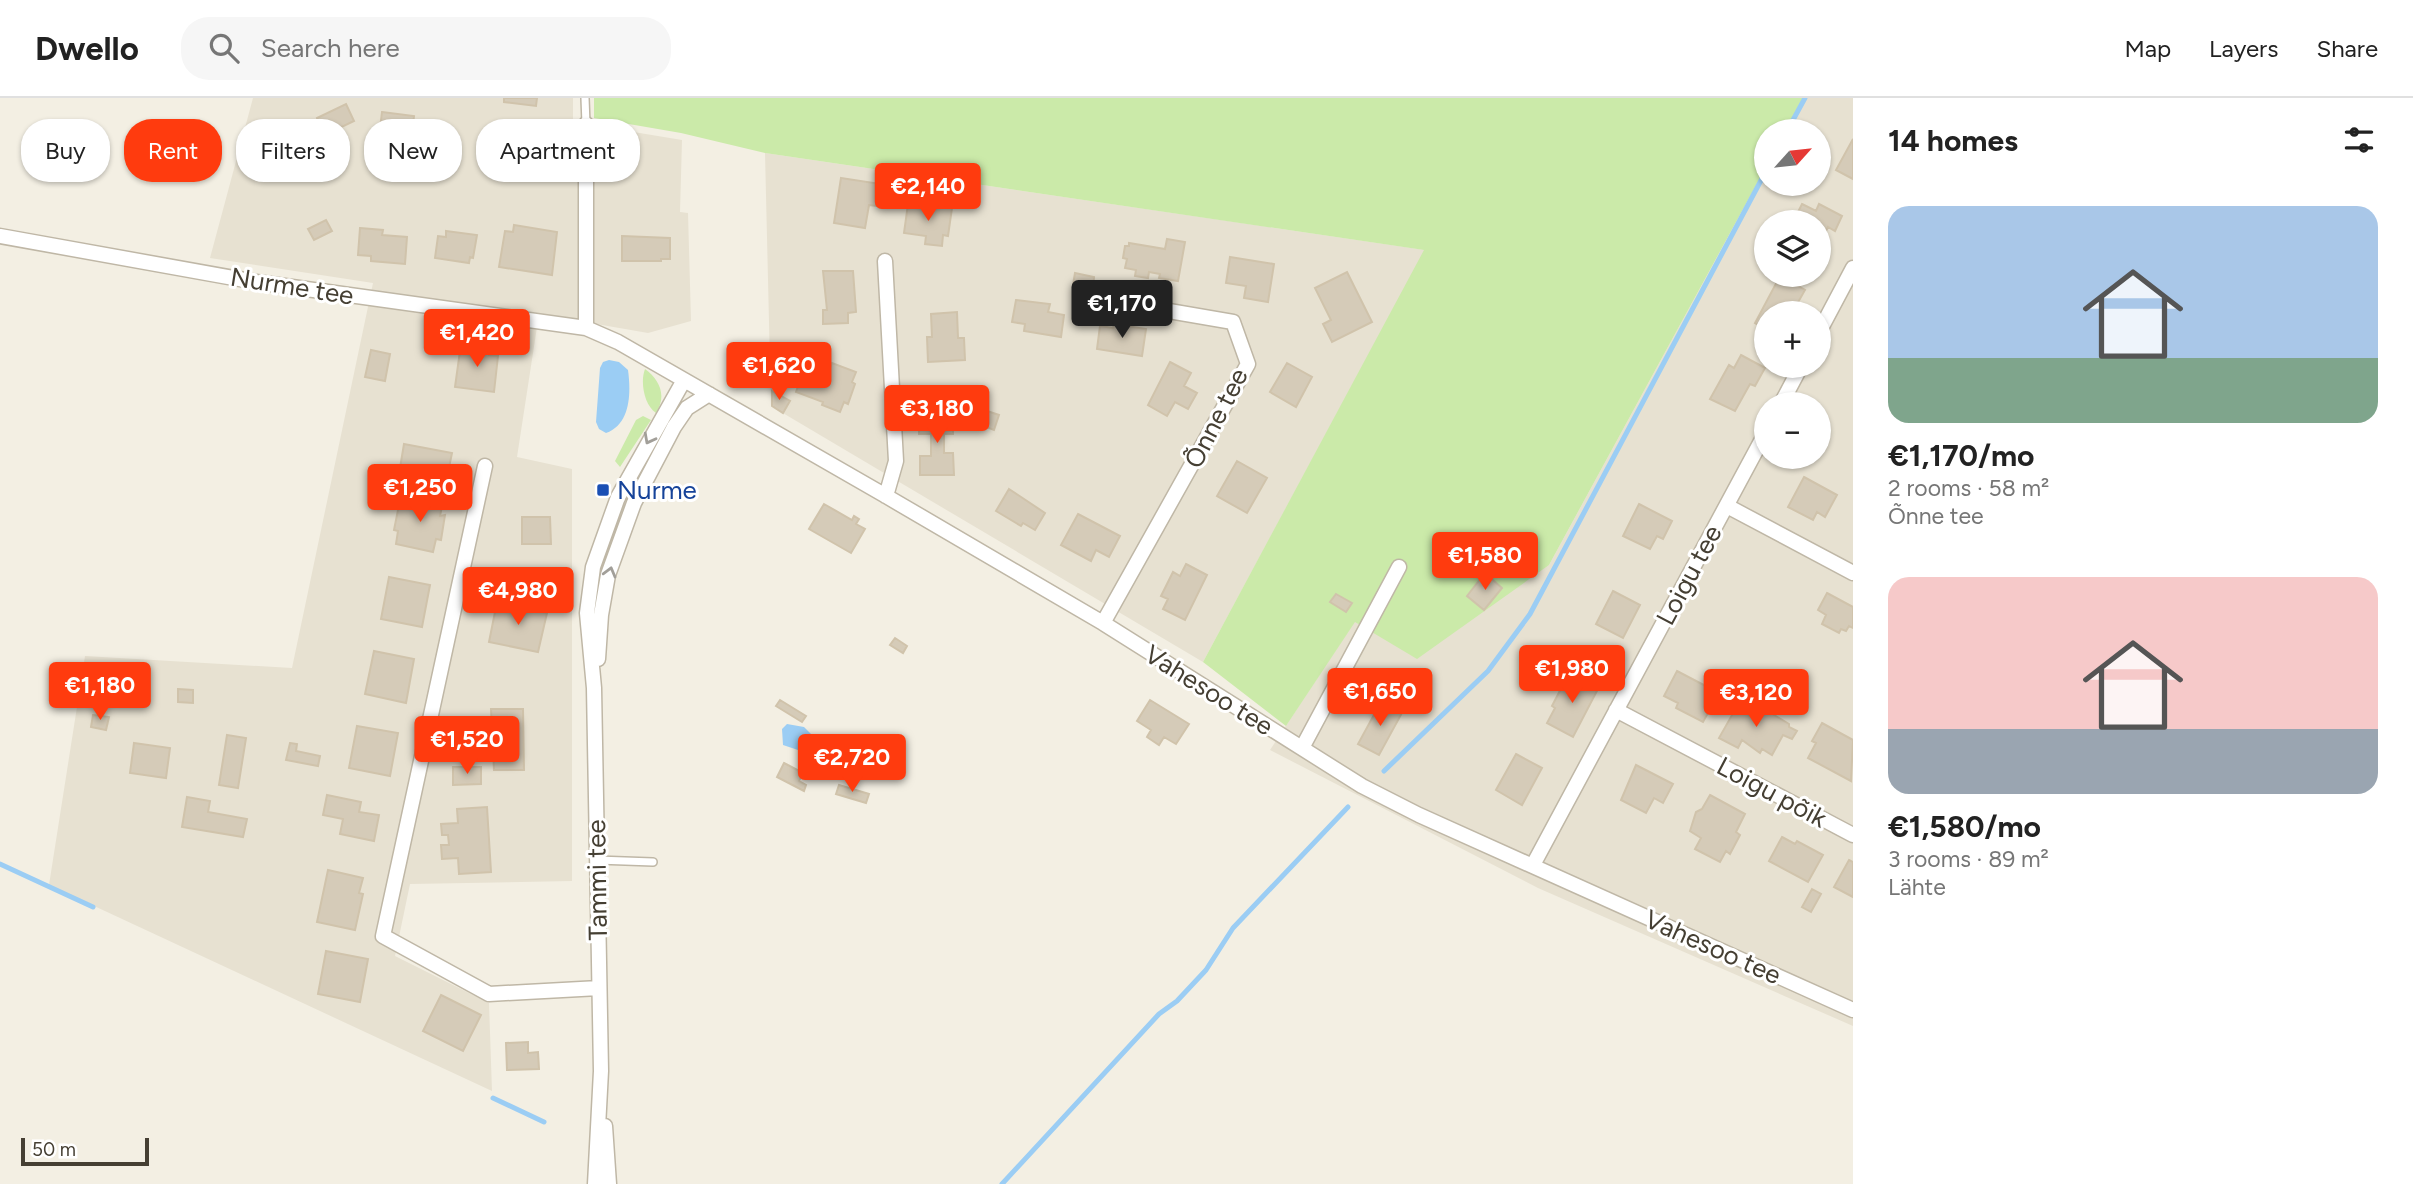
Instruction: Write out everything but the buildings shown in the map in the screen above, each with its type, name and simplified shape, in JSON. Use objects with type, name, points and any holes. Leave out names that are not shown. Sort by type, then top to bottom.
[{"type":"street","points":[[586,182],[586,328]]},
{"type":"street","name":"Nurme tee","points":[[0,236],[256,282],[586,328]]},
{"type":"street","points":[[885,261],[896,461],[886,496]]},
{"type":"street","points":[[1831,309],[1853,268]]},
{"type":"street","name":"Õnne tee","points":[[1103,623],[1248,365],[1233,323],[1105,300]]},
{"type":"street","name":"Vahesoo tee","points":[[586,328],[618,342],[1103,623],[1362,786],[1419,815],[1853,1010]]},
{"type":"street","name":"Tammi tee","points":[[609,1184],[601,1071],[594,688],[587,613],[593,567],[618,497],[684,380]]},
{"type":"street","name":"Tammi tee","points":[[594,688],[601,615],[608,575],[619,540],[634,503],[674,427],[687,408],[709,394]]},
{"type":"street","name":"Loigu tee","points":[[1533,865],[1754,455]]},
{"type":"street","points":[[485,466],[383,936],[489,994],[599,988]]},
{"type":"street","points":[[1727,506],[1853,573]]},
{"type":"street","points":[[1302,748],[1399,568]]},
{"type":"street","name":"Loigu põik","points":[[1616,710],[1853,835]]},
{"type":"street","name":"Tammi tee","points":[[595,1184],[601,1071]]},
{"type":"lane","points":[[585,98],[586,119]]},
{"type":"lane","points":[[597,860],[653,862]]},
{"type":"shaded area","points":[[253,98],[573,98],[573,119],[476,119],[476,182],[640,182],[640,133],[682,140],[680,212],[688,213],[691,321],[648,333],[539,314],[517,457],[572,469],[572,881],[410,884],[395,956],[489,1003],[492,1091],[49,885],[85,656],[292,668],[373,283],[210,258],[236,161],[236,182],[350,182],[350,119],[247,119]]},
{"type":"shaded area","points":[[1803,98],[1853,98],[1853,1026],[1538,888],[1270,750],[1355,621],[1549,565],[1754,189],[1754,196],[1831,196],[1831,119],[1792,119]]},
{"type":"shaded area","points":[[765,153],[1425,250],[1203,662],[771,406]]},
{"type":"green space","points":[[594,98],[1803,98],[1792,119],[1754,119],[1754,189],[1549,565],[1417,659],[1355,622],[1286,726],[1203,662],[1424,250],[765,153],[640,126],[640,119],[594,118]]},
{"type":"green space","points":[[645,369],[655,378],[660,389],[661,400],[656,413],[644,393]]},
{"type":"green space","points":[[643,416],[651,420],[620,467],[615,461],[636,420]]},
{"type":"water","points":[[603,362],[619,362],[628,370],[629,397],[625,415],[614,429],[606,433],[599,429],[596,422],[600,368]]},
{"type":"water","points":[[787,724],[804,727],[812,735],[807,751],[783,745],[782,729]]},
{"type":"waterway","points":[[1794,119],[1805,98]]},
{"type":"waterway","points":[[1384,771],[1488,671],[1530,614],[1754,194]]},
{"type":"waterway","points":[[1002,1184],[1159,1014],[1177,1001],[1206,970],[1233,928],[1348,807]]},
{"type":"waterway","points":[[0,864],[93,907]]},
{"type":"waterway","points":[[493,1098],[544,1122]]},
{"type":"place","name":"Nurme","points":[[603,490]]}]
